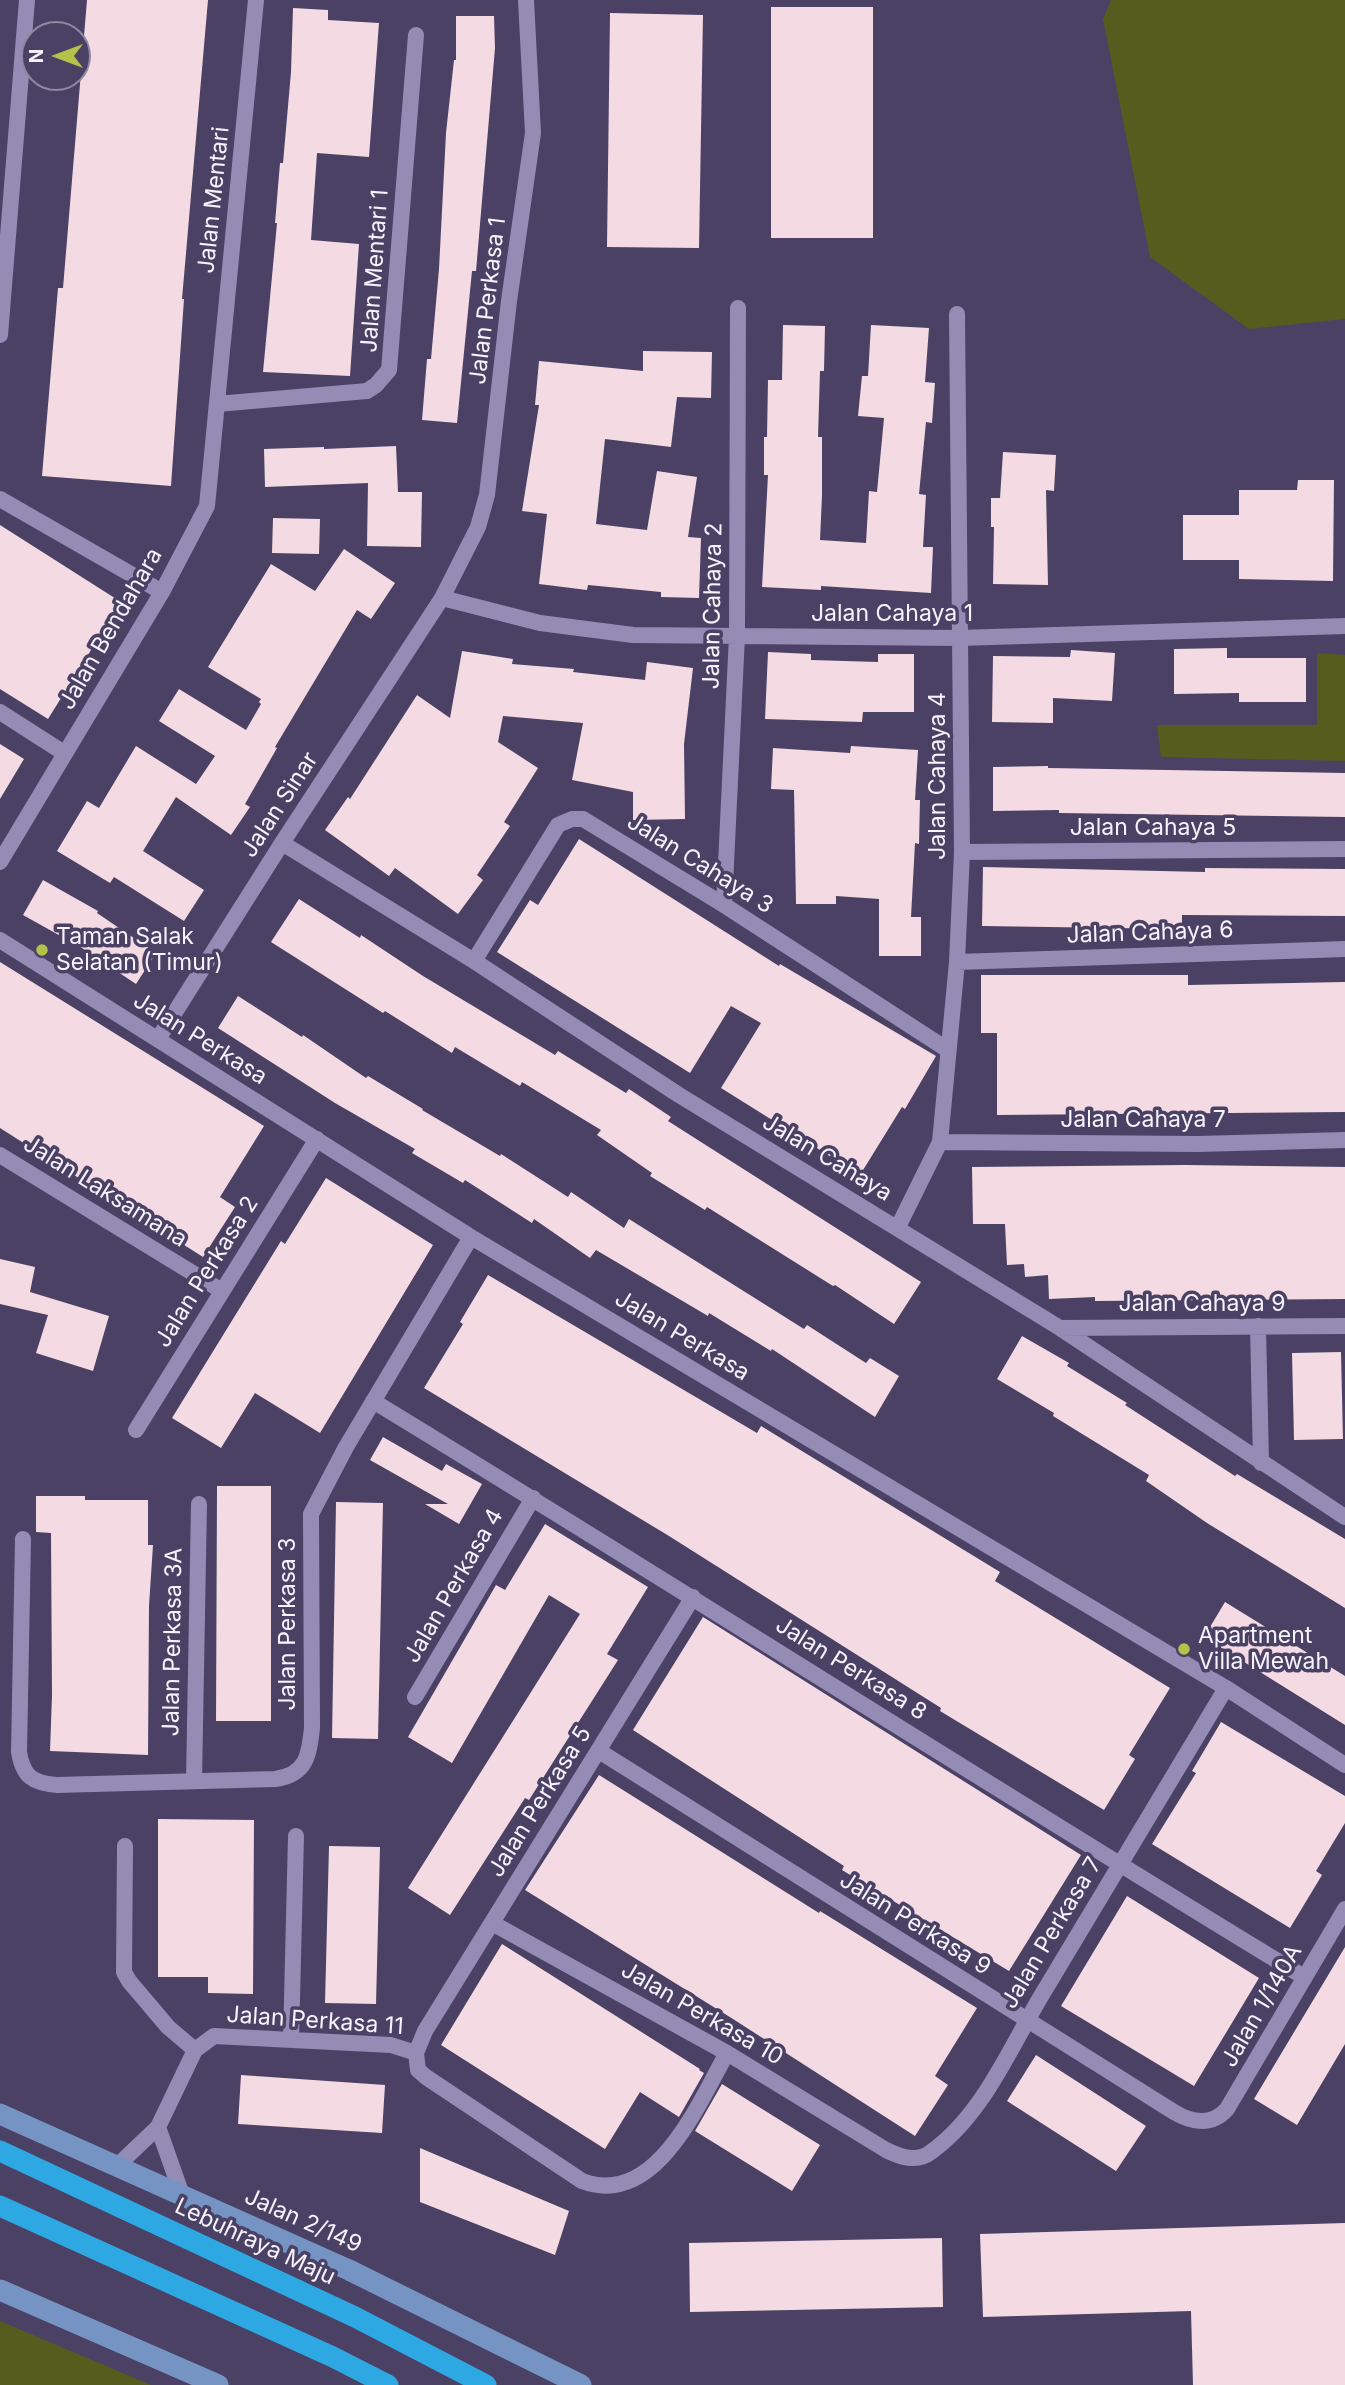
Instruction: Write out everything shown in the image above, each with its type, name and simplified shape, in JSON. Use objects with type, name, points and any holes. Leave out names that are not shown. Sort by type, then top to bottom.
[{"type":"highway","name":"Lebuhraya Maju","points":[[0,2151],[355,2317],[486,2385]]},
{"type":"highway","points":[[0,2206],[333,2357],[388,2385]]},
{"type":"main road","name":"Jalan 2/149","points":[[0,2114],[349,2270],[581,2385]]},
{"type":"main road","points":[[0,2290],[218,2385]]},
{"type":"street","points":[[0,335],[27,0]]},
{"type":"street","name":"Jalan Mentari","points":[[217,404],[256,0]]},
{"type":"street","name":"Jalan Perkasa 1","points":[[442,598],[478,527],[487,495],[509,301],[533,133],[526,0]]},
{"type":"street","name":"Jalan Mentari 1","points":[[217,404],[367,391],[389,370],[416,35]]},
{"type":"street","name":"Jalan Cahaya 2","points":[[724,905],[737,636],[738,308]]},
{"type":"street","name":"Jalan Cahaya 4","points":[[898,1227],[940,1142],[957,962],[962,852],[957,314]]},
{"type":"street","name":"Jalan Bendahara","points":[[0,862],[162,592],[207,506],[217,404]]},
{"type":"street","points":[[0,499],[162,592]]},
{"type":"street","name":"Jalan Cahaya 1","points":[[442,598],[553,625],[633,635],[959,638],[1345,626]]},
{"type":"street","name":"Jalan Sinar","points":[[159,1039],[282,843],[442,598]]},
{"type":"street","points":[[0,712],[64,752]]},
{"type":"street","name":"Jalan Cahaya 3","points":[[474,961],[558,825],[572,819],[583,819],[724,905],[948,1050]]},
{"type":"street","name":"Jalan Cahaya","points":[[282,843],[474,961],[679,1095],[1060,1328],[1345,1517]]},
{"type":"street","name":"Jalan Cahaya 5","points":[[962,852],[1345,849]]},
{"type":"street","name":"Jalan Perkasa","points":[[0,940],[471,1237],[1226,1688],[1345,1765]]},
{"type":"street","name":"Jalan Cahaya 6","points":[[957,962],[1345,949]]},
{"type":"street","name":"Jalan Perkasa 2","points":[[136,1430],[317,1139]]},
{"type":"street","name":"Jalan Cahaya 7","points":[[940,1142],[1198,1144],[1345,1140]]},
{"type":"street","name":"Jalan Laksamana","points":[[0,1154],[222,1291]]},
{"type":"street","name":"Jalan Perkasa 3","points":[[23,1539],[19,1752],[21,1768],[32,1779],[43,1784],[57,1785],[287,1777],[296,1773],[306,1761],[312,1728],[310,1517],[346,1447],[471,1237]]},
{"type":"street","points":[[1258,1326],[1261,1463]]},
{"type":"street","name":"Jalan Cahaya 9","points":[[1060,1328],[1345,1326]]},
{"type":"street","name":"Jalan Perkasa 8","points":[[373,1401],[693,1597],[1120,1866],[1304,1977]]},
{"type":"street","name":"Jalan Perkasa 4","points":[[415,1697],[533,1498]]},
{"type":"street","name":"Jalan Perkasa 3A","points":[[194,1781],[199,1504]]},
{"type":"street","name":"Jalan Perkasa 5","points":[[425,2031],[693,1597]]},
{"type":"street","name":"Jalan Perkasa 7","points":[[886,2150],[909,2158],[930,2153],[981,2101],[1026,2020],[1226,1688]]},
{"type":"street","name":"Jalan Perkasa 9","points":[[599,1751],[1185,2119],[1204,2122],[1212,2120]]},
{"type":"street","points":[[291,2040],[296,1836]]},
{"type":"street","points":[[117,2166],[158,2127],[195,2050],[168,2027],[124,1972],[125,1846]]},
{"type":"street","name":"Jalan 1/140A","points":[[1212,2120],[1227,2109],[1345,1909]]},
{"type":"street","name":"Jalan Perkasa 10","points":[[492,1923],[727,2053],[886,2150]]},
{"type":"street","name":"Jalan Perkasa 11","points":[[425,2031],[416,2053],[418,2070],[582,2181],[594,2186],[609,2186],[636,2176],[664,2157],[680,2138],[727,2053]]},
{"type":"street","name":"Jalan Perkasa 11","points":[[195,2050],[214,2036],[391,2045],[416,2053]]},
{"type":"street","points":[[158,2127],[182,2195]]},
{"type":"green space","points":[[1111,0],[1345,0],[1345,319],[1249,329],[1150,257],[1103,19]]},
{"type":"green space","points":[[1317,653],[1345,655],[1345,761],[1161,757],[1157,725],[1317,725]]},
{"type":"green space","points":[[0,2321],[151,2385],[0,2385]]},
{"type":"building","points":[[87,0],[208,0],[182,299],[171,486],[42,476],[58,288],[63,288],[79,91],[91,91],[91,21],[85,21]]},
{"type":"building","points":[[771,7],[873,7],[873,238],[771,238]]},
{"type":"building","points":[[293,8],[328,10],[328,20],[379,23],[369,157],[317,153],[311,240],[359,244],[350,376],[263,372],[280,163],[283,163],[291,72]]},
{"type":"building","points":[[610,13],[703,15],[699,248],[607,247]]},
{"type":"building","points":[[456,16],[494,16],[495,48],[476,271],[472,271],[457,423],[422,420],[427,359],[431,359],[439,269],[446,133],[456,60]]},
{"type":"building","points":[[783,325],[825,326],[824,371],[820,371],[818,437],[822,437],[820,540],[866,543],[869,491],[877,492],[884,418],[858,416],[862,376],[868,376],[871,325],[929,328],[925,382],[935,383],[932,423],[926,422],[919,494],[926,495],[923,547],[933,547],[931,593],[821,586],[821,590],[762,587],[768,475],[764,475],[764,437],[767,437],[768,380],[782,380]]},
{"type":"building","points":[[643,351],[712,352],[711,398],[677,397],[671,447],[605,439],[596,524],[647,530],[657,471],[697,477],[688,537],[701,538],[699,598],[661,597],[661,592],[588,585],[587,590],[539,584],[547,514],[522,511],[539,405],[535,405],[539,361],[643,371]]},
{"type":"building","points":[[396,446],[398,492],[422,492],[421,547],[367,546],[368,483],[265,487],[264,449]]},
{"type":"building","points":[[1003,452],[1056,455],[1054,491],[1046,490],[1048,585],[993,584],[994,527],[991,527],[991,498],[1000,498]]},
{"type":"building","points":[[1298,480],[1334,480],[1333,581],[1239,579],[1239,560],[1183,560],[1183,515],[1239,515],[1239,490],[1297,490]]},
{"type":"building","points":[[273,518],[320,519],[319,554],[272,553]]},
{"type":"building","points":[[0,525],[121,602],[48,719],[0,689]]},
{"type":"building","points":[[344,549],[395,583],[371,619],[357,610],[275,747],[277,748],[245,804],[250,807],[231,835],[176,797],[143,851],[204,890],[184,921],[114,877],[110,883],[57,851],[87,801],[99,808],[136,746],[196,784],[215,756],[159,721],[179,689],[246,730],[261,704],[261,699],[208,667],[271,564],[315,591]]},
{"type":"building","points":[[1227,648],[1227,658],[1306,658],[1306,702],[1239,702],[1239,693],[1174,694],[1174,649]]},
{"type":"building","points":[[1071,650],[1115,653],[1112,701],[1053,698],[1053,723],[992,722],[993,656],[1070,657]]},
{"type":"building","points":[[462,651],[513,659],[512,664],[574,669],[573,672],[645,680],[647,662],[693,668],[684,744],[685,819],[633,820],[633,792],[572,780],[583,723],[503,716],[498,742],[538,768],[504,822],[510,826],[477,875],[483,880],[458,914],[395,868],[389,876],[325,830],[348,797],[350,799],[417,695],[450,718]]},
{"type":"building","points":[[768,652],[811,654],[811,660],[878,662],[878,654],[914,654],[914,712],[863,712],[862,722],[765,719]]},
{"type":"building","points":[[0,744],[24,759],[0,799]]},
{"type":"building","points":[[851,746],[918,750],[915,800],[920,800],[919,844],[915,843],[911,917],[921,917],[921,956],[879,956],[879,899],[836,896],[836,904],[796,904],[794,790],[771,789],[773,748],[850,753]]},
{"type":"building","points":[[993,767],[1345,773],[1345,817],[1059,813],[1059,810],[993,811]]},
{"type":"building","points":[[579,839],[779,966],[780,964],[936,1056],[905,1109],[902,1107],[860,1175],[721,1088],[761,1023],[731,1006],[690,1073],[497,952],[530,900],[538,905]]},
{"type":"building","points":[[983,867],[1205,872],[1205,868],[1345,869],[1345,916],[1182,915],[1182,929],[982,926]]},
{"type":"building","points":[[43,880],[98,911],[97,913],[156,953],[136,984],[82,948],[23,915]]},
{"type":"building","points":[[299,899],[555,1055],[558,1051],[626,1093],[629,1089],[671,1117],[668,1121],[921,1282],[894,1324],[707,1207],[705,1210],[650,1176],[652,1173],[597,1135],[601,1130],[522,1082],[520,1086],[455,1047],[452,1053],[271,942]]},
{"type":"building","points":[[0,962],[264,1126],[220,1197],[235,1207],[203,1257],[0,1128]]},
{"type":"building","points":[[981,975],[1188,975],[1188,985],[1345,982],[1345,1112],[997,1115],[997,1033],[981,1033]]},
{"type":"building","points":[[238,996],[302,1037],[303,1035],[366,1078],[368,1076],[500,1156],[501,1154],[568,1197],[571,1192],[624,1228],[629,1219],[804,1329],[807,1325],[866,1363],[870,1358],[899,1376],[875,1417],[772,1349],[771,1351],[709,1313],[708,1316],[596,1250],[590,1258],[534,1219],[532,1223],[465,1180],[463,1183],[412,1153],[415,1149],[335,1103],[218,1028]]},
{"type":"building","points":[[972,1167],[1345,1167],[1345,1299],[1049,1299],[1048,1275],[1025,1277],[1024,1264],[1007,1265],[1005,1224],[973,1224]]},
{"type":"building","points":[[326,1178],[433,1245],[320,1433],[255,1393],[221,1448],[172,1418],[281,1241],[285,1244]]},
{"type":"building","points":[[0,1259],[35,1267],[30,1292],[109,1316],[93,1371],[36,1353],[48,1315],[0,1304]]},
{"type":"building","points":[[488,1275],[757,1433],[761,1426],[1000,1572],[995,1581],[1170,1688],[1129,1755],[1135,1759],[1104,1810],[940,1711],[941,1708],[669,1536],[424,1388],[463,1324],[460,1322]]},
{"type":"building","points":[[1022,1336],[1069,1363],[1067,1366],[1235,1476],[1237,1474],[1345,1539],[1345,1608],[1207,1523],[1146,1481],[1149,1475],[997,1379]]},
{"type":"building","points":[[1341,1352],[1343,1439],[1294,1440],[1292,1353]]},
{"type":"building","points":[[383,1437],[442,1471],[446,1464],[482,1484],[459,1524],[425,1504],[448,1504],[370,1460]]},
{"type":"building","points":[[217,1486],[271,1486],[271,1721],[216,1721]]},
{"type":"building","points":[[36,1496],[85,1496],[85,1500],[148,1500],[148,1545],[153,1545],[149,1606],[148,1755],[50,1751],[51,1533],[36,1532]]},
{"type":"building","points":[[336,1502],[383,1503],[378,1739],[332,1738]]},
{"type":"building","points":[[545,1524],[648,1587],[607,1654],[618,1660],[529,1800],[525,1798],[450,1915],[408,1888],[580,1614],[549,1595],[452,1763],[408,1737],[496,1585],[505,1590]]},
{"type":"building","points":[[1225,1602],[1345,1676],[1345,1725],[1204,1637]]},
{"type":"building","points":[[703,1617],[1081,1855],[1009,1971],[842,1870],[844,1866],[633,1730]]},
{"type":"building","points":[[1221,1722],[1345,1796],[1345,1823],[1316,1871],[1322,1875],[1290,1928],[1152,1844],[1196,1773],[1192,1771]]},
{"type":"building","points":[[599,1775],[977,2008],[935,2076],[948,2085],[915,2136],[525,1890]]},
{"type":"building","points":[[158,1819],[254,1820],[253,1994],[208,1993],[208,1977],[158,1977]]},
{"type":"building","points":[[329,1846],[380,1847],[376,2004],[325,2003]]},
{"type":"building","points":[[1127,1896],[1259,1978],[1194,2086],[1061,2006]]},
{"type":"building","points":[[502,1944],[700,2069],[704,2073],[679,2117],[640,2092],[605,2149],[441,2045]]},
{"type":"building","points":[[1345,1947],[1345,2044],[1297,2125],[1254,2099]]},
{"type":"building","points":[[1036,2055],[1146,2126],[1116,2171],[1007,2101]]},
{"type":"building","points":[[241,2075],[385,2085],[382,2133],[238,2124]]},
{"type":"building","points":[[722,2084],[820,2145],[792,2191],[695,2131]]},
{"type":"building","points":[[420,2148],[569,2211],[555,2255],[420,2202]]},
{"type":"building","points":[[1345,2223],[1345,2385],[1193,2385],[1191,2311],[983,2317],[980,2234]]},
{"type":"building","points":[[942,2238],[943,2307],[690,2312],[689,2243]]},
{"type":"place","name":"Taman Salak Selatan (Timur)","points":[[42,950]]},
{"type":"place","name":"Apartment Villa Mewah","points":[[1184,1649]]}]
